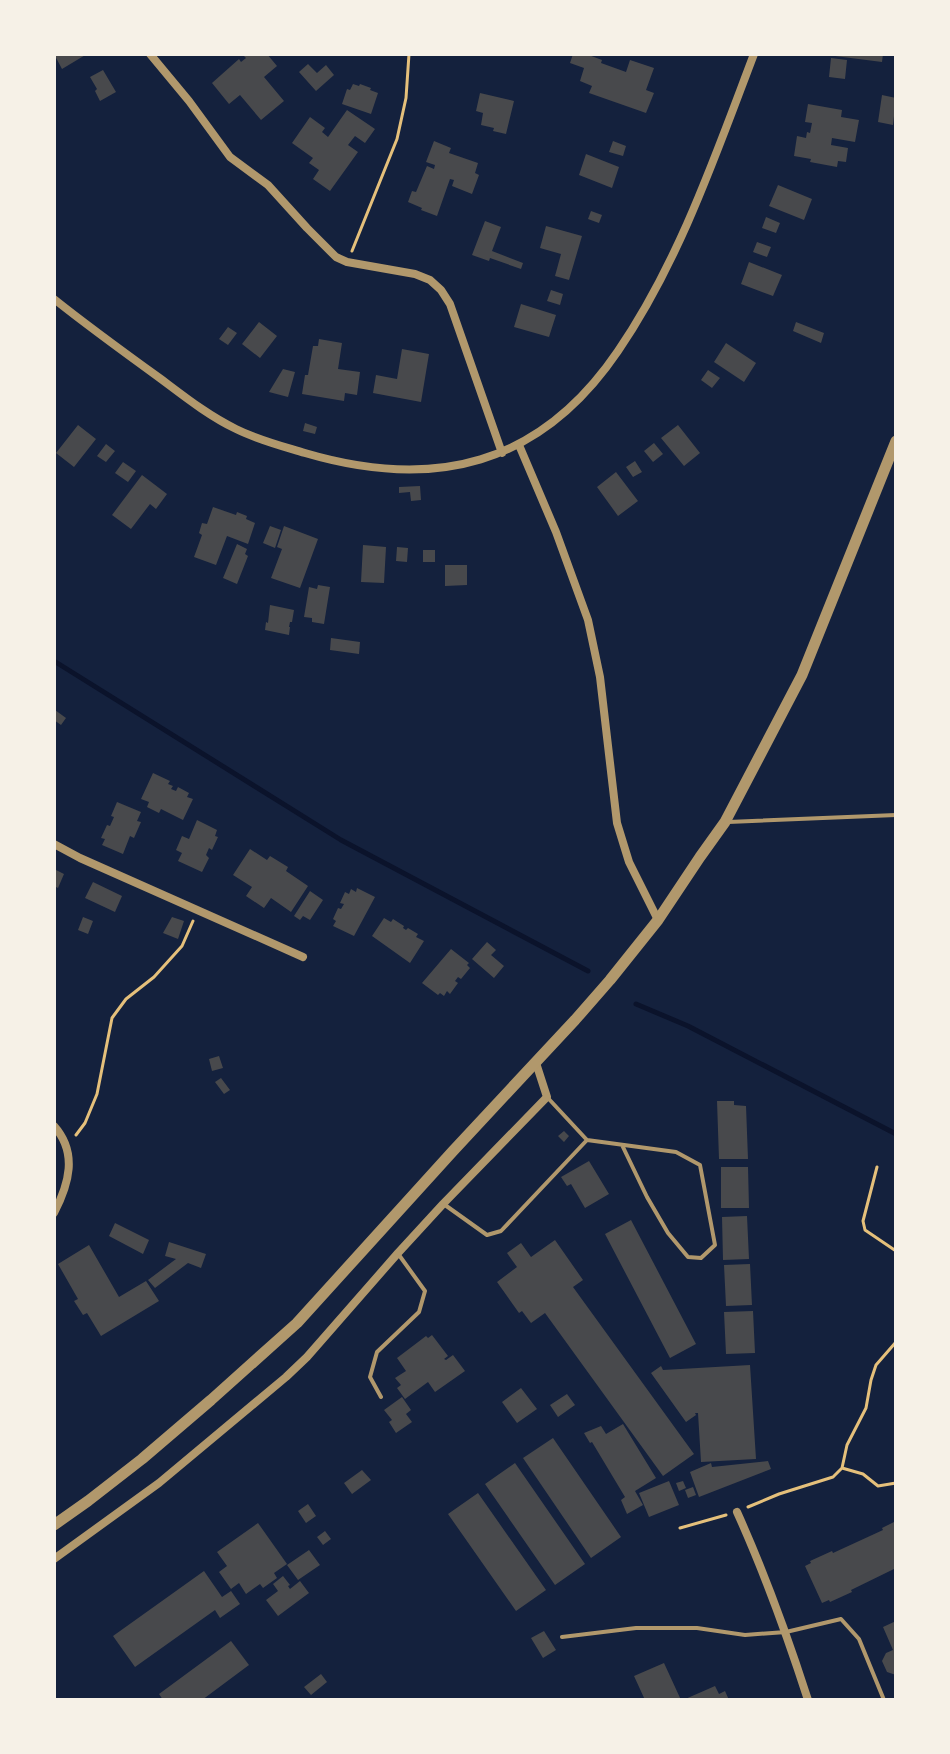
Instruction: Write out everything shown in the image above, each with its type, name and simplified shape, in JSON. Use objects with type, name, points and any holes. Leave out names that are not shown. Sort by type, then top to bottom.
[{"type":"street","points":[[150,54],[230,157],[268,185],[336,257],[347,262],[415,274],[430,280],[441,290],[450,304],[502,453]]},
{"type":"street","points":[[54,299],[205,412],[239,431],[273,444],[346,464],[400,470],[448,467],[502,453],[547,425],[582,395],[618,351],[650,298],[685,226],[754,54]]},
{"type":"street","points":[[54,1525],[142,1459],[297,1323],[536,1063],[610,980],[658,920],[725,822],[802,675],[896,441]]},
{"type":"street","points":[[519,445],[556,532],[588,620],[600,677],[617,823],[629,862],[658,920]]},
{"type":"street","points":[[54,844],[303,957]]},
{"type":"street","points":[[54,1559],[159,1483],[307,1357],[443,1204],[547,1097],[536,1063]]},
{"type":"street","points":[[54,1126],[67,1148],[70,1162],[65,1190],[54,1213]]},
{"type":"street","points":[[737,1512],[761,1565],[808,1700]]},
{"type":"lane","points":[[725,822],[896,815]]},
{"type":"lane","points":[[547,1097],[587,1140],[676,1152],[700,1165],[715,1245],[701,1258],[688,1257],[668,1233],[622,1145]]},
{"type":"lane","points":[[443,1204],[487,1235],[501,1231],[587,1140]]},
{"type":"lane","points":[[381,1397],[370,1377],[377,1352],[419,1312],[425,1291],[398,1253]]},
{"type":"lane","points":[[562,1637],[636,1628],[697,1628],[745,1635],[786,1632],[841,1619],[859,1639],[884,1700]]},
{"type":"path","points":[[347,262],[397,139],[406,98],[409,54]]},
{"type":"path","points":[[67,1148],[85,1123],[97,1094],[112,1018],[126,999],[154,977],[182,946],[199,910]]},
{"type":"path","points":[[877,1167],[863,1221],[865,1230],[896,1251]]},
{"type":"path","points":[[680,1528],[737,1512],[779,1494],[833,1477],[842,1468],[847,1445],[866,1408],[876,1365],[896,1342]]},
{"type":"path","points":[[842,1468],[863,1474],[878,1486],[896,1483]]},
{"type":"building","points":[[54,54],[87,54],[62,69]]},
{"type":"building","points":[[242,54],[267,54],[277,66],[264,77],[284,101],[261,120],[240,95],[229,104],[212,83],[239,59],[241,62],[246,58]]},
{"type":"building","points":[[573,54],[586,54],[626,72],[630,60],[654,68],[646,90],[654,93],[646,113],[589,93],[592,86],[580,81],[584,68],[570,63]]},
{"type":"building","points":[[836,54],[883,54],[882,62]]},
{"type":"building","points":[[831,58],[847,60],[845,79],[829,77]]},
{"type":"building","points":[[308,64],[317,73],[326,65],[334,75],[316,91],[299,72]]},
{"type":"building","points":[[103,70],[116,92],[100,101],[90,77]]},
{"type":"building","points":[[353,84],[378,93],[371,114],[342,104],[347,89],[350,90]]},
{"type":"building","points":[[480,93],[514,101],[506,134],[481,125],[483,113],[476,111]]},
{"type":"building","points":[[882,95],[896,98],[893,125],[878,122]]},
{"type":"building","points":[[808,104],[842,110],[841,117],[859,120],[855,142],[832,138],[831,145],[848,148],[846,162],[838,161],[837,167],[794,156],[797,136],[806,138],[807,132],[810,133],[812,123],[805,122]]},
{"type":"building","points":[[347,110],[375,129],[365,143],[355,136],[348,145],[358,152],[330,191],[313,179],[319,170],[309,163],[313,158],[292,143],[310,117],[325,128],[322,132],[328,137]]},
{"type":"building","points":[[434,141],[451,148],[449,153],[478,163],[475,173],[479,175],[472,194],[452,186],[454,180],[450,179],[437,216],[408,202],[412,191],[416,192],[427,166],[434,169],[435,165],[426,162]]},
{"type":"building","points":[[613,141],[626,146],[623,156],[609,152]]},
{"type":"building","points":[[586,154],[619,167],[612,188],[579,175]]},
{"type":"building","points":[[778,185],[812,199],[804,220],[769,206]]},
{"type":"building","points":[[591,211],[602,215],[599,223],[588,219]]},
{"type":"building","points":[[766,217],[780,223],[776,233],[762,228]]},
{"type":"building","points":[[485,221],[501,227],[492,251],[523,263],[521,269],[472,255]]},
{"type":"building","points":[[546,226],[582,236],[569,280],[555,276],[561,254],[540,248]]},
{"type":"building","points":[[757,242],[771,247],[767,257],[753,252]]},
{"type":"building","points":[[749,262],[782,275],[773,296],[741,284]]},
{"type":"building","points":[[551,290],[563,294],[560,305],[547,301]]},
{"type":"building","points":[[521,304],[556,315],[549,337],[514,327]]},
{"type":"building","points":[[259,322],[277,336],[260,358],[242,344]]},
{"type":"building","points":[[796,322],[824,333],[821,343],[793,331]]},
{"type":"building","points":[[228,327],[237,333],[228,345],[219,339]]},
{"type":"building","points":[[319,339],[342,343],[338,369],[360,372],[357,395],[345,393],[344,401],[302,394],[313,346],[318,346]]},
{"type":"building","points":[[726,343],[756,363],[744,382],[714,362]]},
{"type":"building","points":[[402,349],[429,354],[421,402],[373,393],[376,375],[397,379]]},
{"type":"building","points":[[283,369],[295,372],[288,397],[269,392]]},
{"type":"building","points":[[708,370],[720,378],[712,388],[701,380]]},
{"type":"building","points":[[305,423],[317,427],[315,434],[303,431]]},
{"type":"building","points":[[78,425],[96,439],[74,467],[56,453]]},
{"type":"building","points":[[678,425],[700,453],[684,466],[661,438]]},
{"type":"building","points":[[654,443],[663,454],[653,462],[644,451]]},
{"type":"building","points":[[106,444],[115,451],[106,462],[97,456]]},
{"type":"building","points":[[635,461],[642,472],[633,477],[626,467]]},
{"type":"building","points":[[123,462],[136,471],[128,482],[115,473]]},
{"type":"building","points":[[616,472],[638,501],[618,516],[597,487]]},
{"type":"building","points":[[142,475],[167,494],[156,509],[150,504],[131,529],[112,515]]},
{"type":"building","points":[[420,486],[421,500],[411,501],[410,492],[399,493],[399,487]]},
{"type":"building","points":[[213,507],[236,515],[237,512],[255,523],[248,544],[227,536],[216,565],[194,557],[202,535],[199,533],[202,523],[207,524]]},
{"type":"building","points":[[270,526],[281,530],[275,548],[263,543]]},
{"type":"building","points":[[284,526],[318,539],[300,588],[271,578],[282,549],[277,547]]},
{"type":"building","points":[[237,544],[247,549],[245,554],[248,556],[237,584],[223,578]]},
{"type":"building","points":[[363,545],[386,547],[384,583],[361,582]]},
{"type":"building","points":[[397,547],[408,548],[407,562],[396,561]]},
{"type":"building","points":[[423,550],[435,550],[435,562],[423,562]]},
{"type":"building","points":[[445,565],[467,565],[467,585],[445,586]]},
{"type":"building","points":[[318,585],[330,587],[324,624],[304,617],[309,587],[317,589]]},
{"type":"building","points":[[270,605],[294,610],[289,635],[265,630]]},
{"type":"building","points":[[331,638],[360,642],[359,654],[330,650]]},
{"type":"building","points":[[55,710],[66,718],[61,725],[54,720]]},
{"type":"building","points":[[153,773],[170,781],[171,789],[176,791],[178,787],[193,799],[183,820],[161,809],[159,813],[147,807],[149,802],[141,799]]},
{"type":"building","points":[[117,802],[141,812],[137,821],[141,822],[134,838],[130,836],[123,854],[102,845],[105,839],[101,838],[114,817],[111,816]]},
{"type":"building","points":[[197,820],[217,830],[215,836],[218,837],[212,850],[209,848],[206,855],[209,858],[202,872],[178,861],[182,853],[176,850],[182,836],[189,839]]},
{"type":"building","points":[[250,849],[267,860],[270,856],[288,867],[286,871],[308,886],[291,912],[271,898],[264,908],[246,896],[252,887],[233,875]]},
{"type":"building","points":[[54,869],[64,874],[58,888],[54,886]]},
{"type":"building","points":[[93,882],[122,896],[115,912],[85,898]]},
{"type":"building","points":[[357,888],[375,897],[354,936],[333,926],[336,921],[333,919],[338,908],[341,909],[344,904],[340,903],[345,892],[349,894],[351,889],[356,892]]},
{"type":"building","points":[[310,891],[323,900],[310,920],[303,916],[300,920],[294,916]]},
{"type":"building","points":[[83,917],[93,921],[88,934],[78,930]]},
{"type":"building","points":[[172,917],[184,921],[178,939],[163,933]]},
{"type":"building","points":[[384,918],[391,922],[393,919],[424,941],[410,963],[372,936]]},
{"type":"building","points":[[487,942],[496,950],[491,955],[504,966],[494,978],[472,959]]},
{"type":"building","points":[[451,949],[469,963],[470,968],[461,979],[458,977],[455,981],[458,983],[450,994],[447,991],[444,996],[438,995],[422,983]]},
{"type":"building","points":[[219,1056],[223,1068],[212,1071],[209,1059]]},
{"type":"building","points":[[221,1078],[230,1090],[224,1094],[215,1082]]},
{"type":"building","points":[[717,1101],[734,1101],[734,1105],[746,1106],[748,1159],[719,1159]]},
{"type":"building","points":[[564,1131],[569,1136],[564,1142],[558,1136]]},
{"type":"building","points":[[589,1161],[609,1194],[585,1208],[571,1184],[567,1186],[561,1177]]},
{"type":"building","points":[[721,1167],[748,1167],[749,1208],[721,1208]]},
{"type":"building","points":[[747,1216],[749,1259],[723,1260],[722,1217]]},
{"type":"building","points":[[631,1220],[696,1344],[670,1358],[605,1234]]},
{"type":"building","points":[[115,1223],[149,1240],[143,1254],[109,1236]]},
{"type":"building","points":[[555,1240],[583,1280],[573,1287],[694,1454],[663,1476],[545,1313],[531,1323],[522,1311],[519,1313],[497,1282],[517,1267],[507,1253],[521,1243],[531,1257]]},
{"type":"building","points":[[169,1242],[206,1254],[201,1268],[188,1263],[155,1288],[148,1280],[176,1259],[165,1256]]},
{"type":"building","points":[[89,1245],[119,1297],[146,1281],[159,1301],[101,1336],[87,1313],[83,1315],[74,1301],[78,1299],[58,1264]]},
{"type":"building","points":[[750,1264],[752,1305],[726,1306],[724,1265]]},
{"type":"building","points":[[753,1311],[755,1353],[726,1354],[724,1312]]},
{"type":"building","points":[[432,1335],[448,1356],[444,1359],[453,1355],[465,1371],[435,1392],[428,1382],[405,1399],[397,1388],[401,1385],[395,1378],[406,1371],[397,1358],[426,1336]]},
{"type":"building","points":[[750,1365],[756,1459],[701,1462],[698,1413],[686,1422],[651,1373],[661,1366],[663,1370]]},
{"type":"building","points":[[521,1388],[537,1409],[517,1423],[502,1402]]},
{"type":"building","points":[[567,1394],[575,1405],[558,1417],[550,1405]]},
{"type":"building","points":[[402,1397],[411,1410],[406,1414],[412,1422],[396,1433],[389,1422],[392,1420],[384,1410]]},
{"type":"building","points":[[623,1424],[656,1478],[635,1491],[643,1505],[627,1514],[621,1500],[625,1497],[584,1433],[601,1426],[606,1434]]},
{"type":"building","points":[[553,1438],[621,1537],[591,1558],[523,1458]]},
{"type":"building","points":[[768,1461],[771,1469],[699,1497],[690,1472],[711,1463],[712,1467]]},
{"type":"building","points":[[515,1463],[585,1564],[555,1585],[485,1484]]},
{"type":"building","points":[[362,1470],[371,1480],[352,1494],[344,1483]]},
{"type":"building","points":[[669,1481],[679,1505],[649,1517],[639,1493]]},
{"type":"building","points":[[683,1481],[686,1488],[679,1491],[676,1483]]},
{"type":"building","points":[[693,1487],[696,1495],[688,1498],[685,1490]]},
{"type":"building","points":[[478,1493],[546,1590],[516,1611],[448,1514]]},
{"type":"building","points":[[308,1504],[316,1516],[306,1523],[298,1511]]},
{"type":"building","points":[[896,1521],[896,1568],[852,1592],[822,1603],[805,1566]]},
{"type":"building","points":[[258,1523],[287,1564],[274,1573],[277,1578],[263,1588],[260,1584],[246,1594],[239,1583],[231,1589],[219,1572],[227,1566],[217,1552]]},
{"type":"building","points":[[325,1531],[331,1539],[323,1545],[317,1537]]},
{"type":"building","points":[[309,1550],[320,1565],[298,1580],[287,1565]]},
{"type":"building","points":[[204,1571],[222,1597],[231,1591],[240,1604],[220,1618],[215,1610],[135,1667],[113,1636]]},
{"type":"building","points":[[283,1576],[290,1589],[300,1581],[309,1593],[278,1616],[266,1600],[278,1591],[273,1584]]},
{"type":"building","points":[[896,1621],[896,1675],[887,1672],[882,1661],[886,1653],[893,1650],[883,1627]]},
{"type":"building","points":[[544,1631],[556,1650],[543,1658],[531,1638]]},
{"type":"building","points":[[231,1641],[249,1665],[202,1700],[163,1700],[159,1694]]},
{"type":"building","points":[[664,1663],[681,1700],[645,1700],[634,1676]]},
{"type":"building","points":[[321,1674],[327,1682],[311,1695],[304,1687]]},
{"type":"building","points":[[715,1686],[719,1694],[725,1691],[729,1700],[683,1700]]},
{"type":"waterway","points":[[54,661],[341,840],[588,971]]},
{"type":"waterway","points":[[636,1004],[688,1026],[896,1134]]}]
